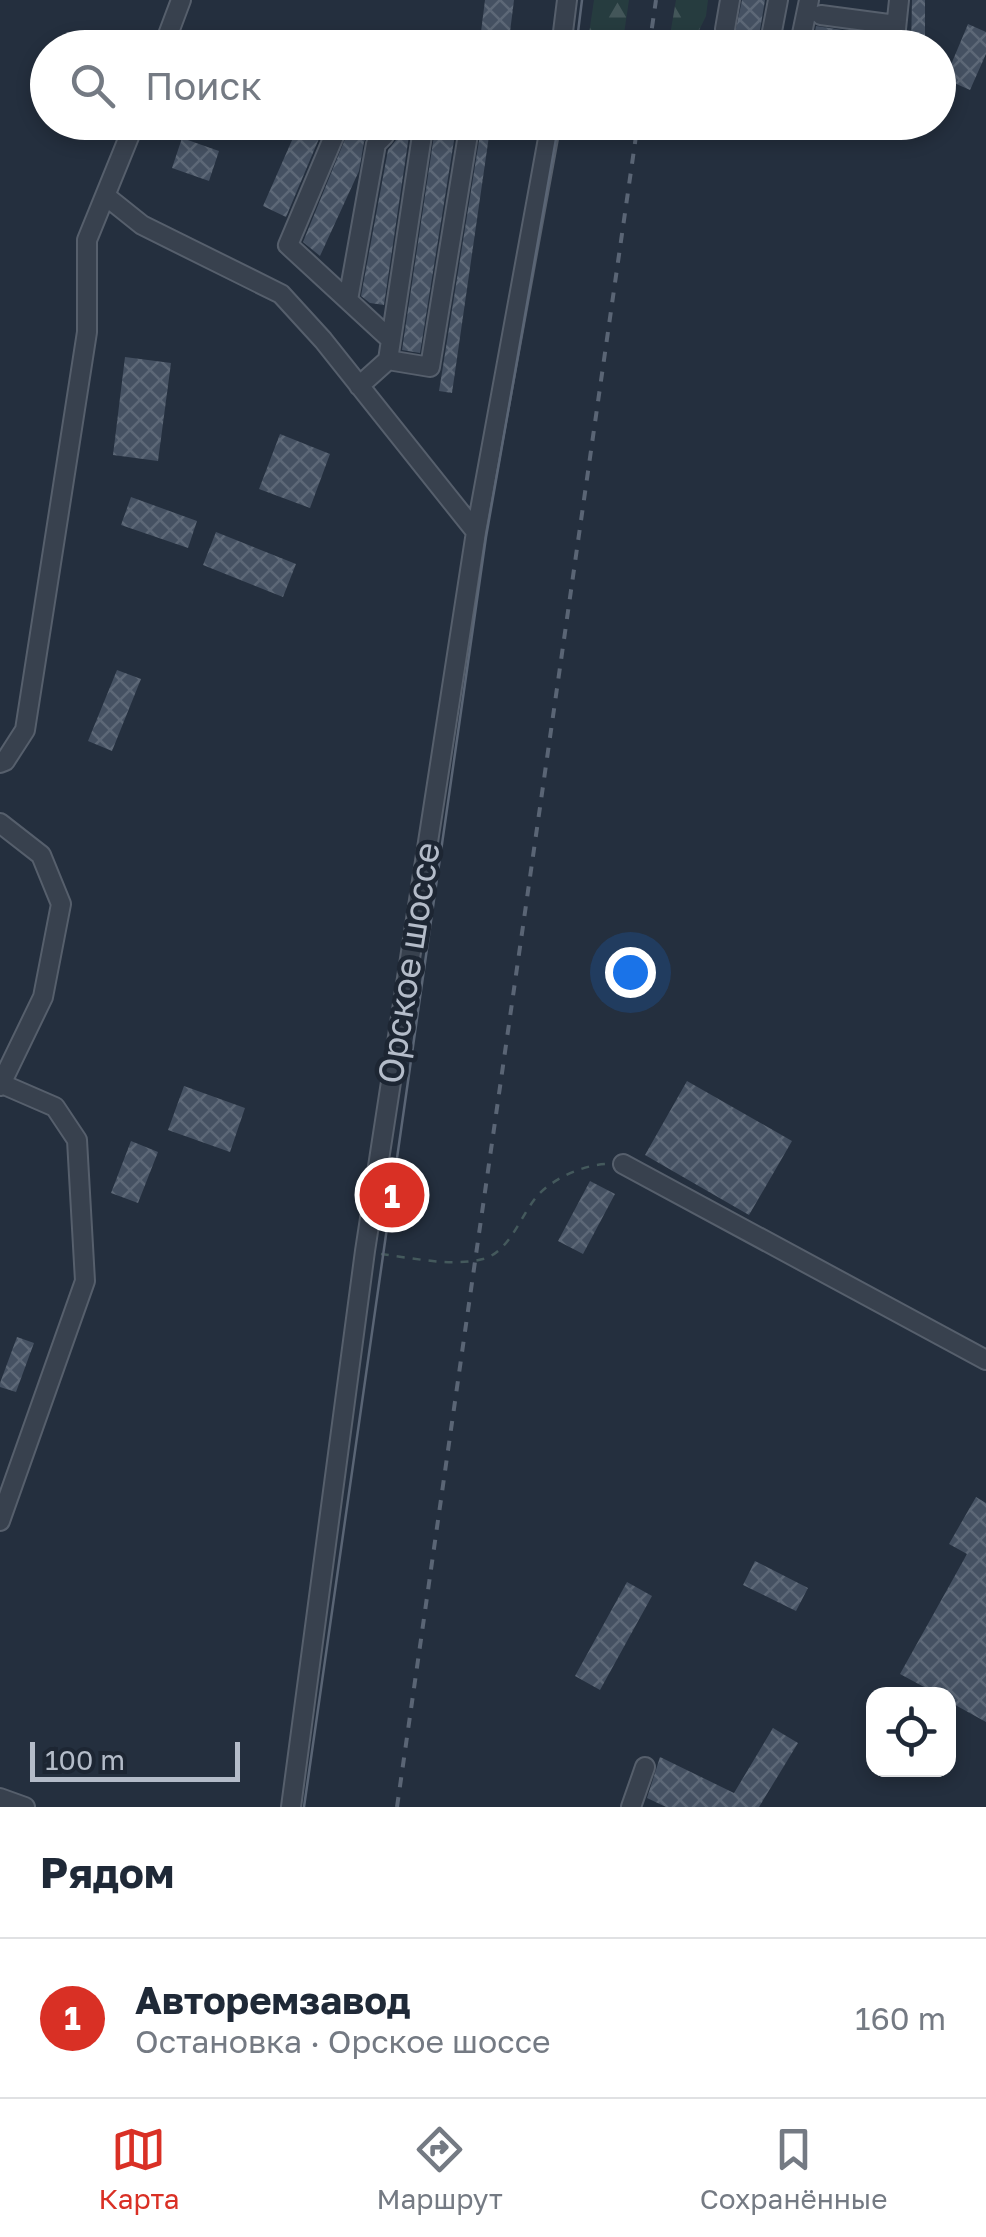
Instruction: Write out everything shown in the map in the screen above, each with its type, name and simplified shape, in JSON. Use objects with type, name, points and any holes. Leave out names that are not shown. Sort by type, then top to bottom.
[{"type":"street","points":[[170,30],[181,0]]},
{"type":"street","points":[[563,30],[567,0]]},
{"type":"street","points":[[726,29],[730,0]]},
{"type":"street","points":[[772,30],[778,0]]},
{"type":"street","points":[[896,30],[899,0]]},
{"type":"street","points":[[815,7],[896,25]]},
{"type":"street","points":[[0,764],[24,730],[86,332],[86,240],[128,140]]},
{"type":"street","points":[[332,140],[288,245],[390,340]]},
{"type":"street","points":[[348,300],[376,144],[380,140]]},
{"type":"street","points":[[359,386],[388,360],[421,140]]},
{"type":"street","points":[[388,360],[430,367],[467,140]]},
{"type":"street","name":"Орское шоссе","points":[[290,1807],[365,1252],[476,532],[548,140]]},
{"type":"street","points":[[107,197],[142,226],[280,294],[476,532]]},
{"type":"street","points":[[0,822],[40,854],[61,904],[44,997],[1,1085],[55,1107],[77,1140],[85,1281],[0,1522]]},
{"type":"street","points":[[622,1164],[986,1360]]},
{"type":"street","points":[[632,1807],[646,1767]]},
{"type":"street","points":[[0,1798],[24,1807]]},
{"type":"path","points":[[365,1252],[434,1260],[487,1258],[500,1250],[540,1193],[574,1171],[597,1164],[622,1164]]},
{"type":"green space","points":[[594,0],[629,0],[625,30],[590,30]]},
{"type":"green space","points":[[676,0],[708,0],[699,30],[671,30]]},
{"type":"building","points":[[485,0],[514,0],[510,30],[481,30]]},
{"type":"building","points":[[742,0],[765,0],[760,30],[736,30]]},
{"type":"building","points":[[912,0],[925,0],[925,30],[911,30]]},
{"type":"building","points":[[968,24],[986,32],[986,54],[970,90],[956,84],[956,53]]},
{"type":"building","points":[[181,140],[219,151],[209,181],[172,168]]},
{"type":"building","points":[[292,140],[318,140],[286,217],[263,206]]},
{"type":"building","points":[[345,140],[365,140],[359,171],[320,256],[303,242]]},
{"type":"building","points":[[396,140],[408,140],[384,305],[370,303],[361,296],[388,150]]},
{"type":"building","points":[[433,140],[454,140],[420,353],[402,350]]},
{"type":"building","points":[[479,140],[488,140],[452,393],[439,391]]},
{"type":"building","points":[[125,357],[171,363],[158,461],[113,455]]},
{"type":"building","points":[[280,434],[330,454],[310,508],[259,489]]},
{"type":"building","points":[[131,497],[197,521],[188,548],[121,525]]},
{"type":"building","points":[[216,532],[296,564],[283,597],[203,565]]},
{"type":"building","points":[[117,670],[141,679],[112,751],[88,741]]},
{"type":"building","points":[[687,1081],[792,1141],[749,1215],[645,1155]]},
{"type":"building","points":[[184,1086],[245,1108],[230,1152],[168,1130]]},
{"type":"building","points":[[131,1141],[158,1152],[138,1203],[111,1193]]},
{"type":"building","points":[[590,1181],[615,1194],[583,1254],[558,1241]]},
{"type":"building","points":[[17,1337],[34,1343],[16,1392],[0,1387],[0,1383]]},
{"type":"building","points":[[976,1497],[986,1503],[986,1722],[956,1705],[956,1687],[924,1687],[900,1674],[967,1554],[949,1544]]},
{"type":"building","points":[[755,1561],[808,1588],[796,1611],[743,1585]]},
{"type":"building","points":[[627,1582],[652,1596],[600,1690],[575,1676]]},
{"type":"building","points":[[773,1728],[798,1743],[759,1807],[666,1807],[647,1798],[660,1757],[734,1793]]},
{"type":"tram line","points":[[578,30],[582,0]]},
{"type":"tram line","points":[[304,1807],[486,537],[556,140]]},
{"type":"railway","points":[[652,30],[656,0]]},
{"type":"railway","points":[[397,1807],[635,140]]},
{"type":"place","name":"Авторемзавод","points":[[392,1195]]}]
